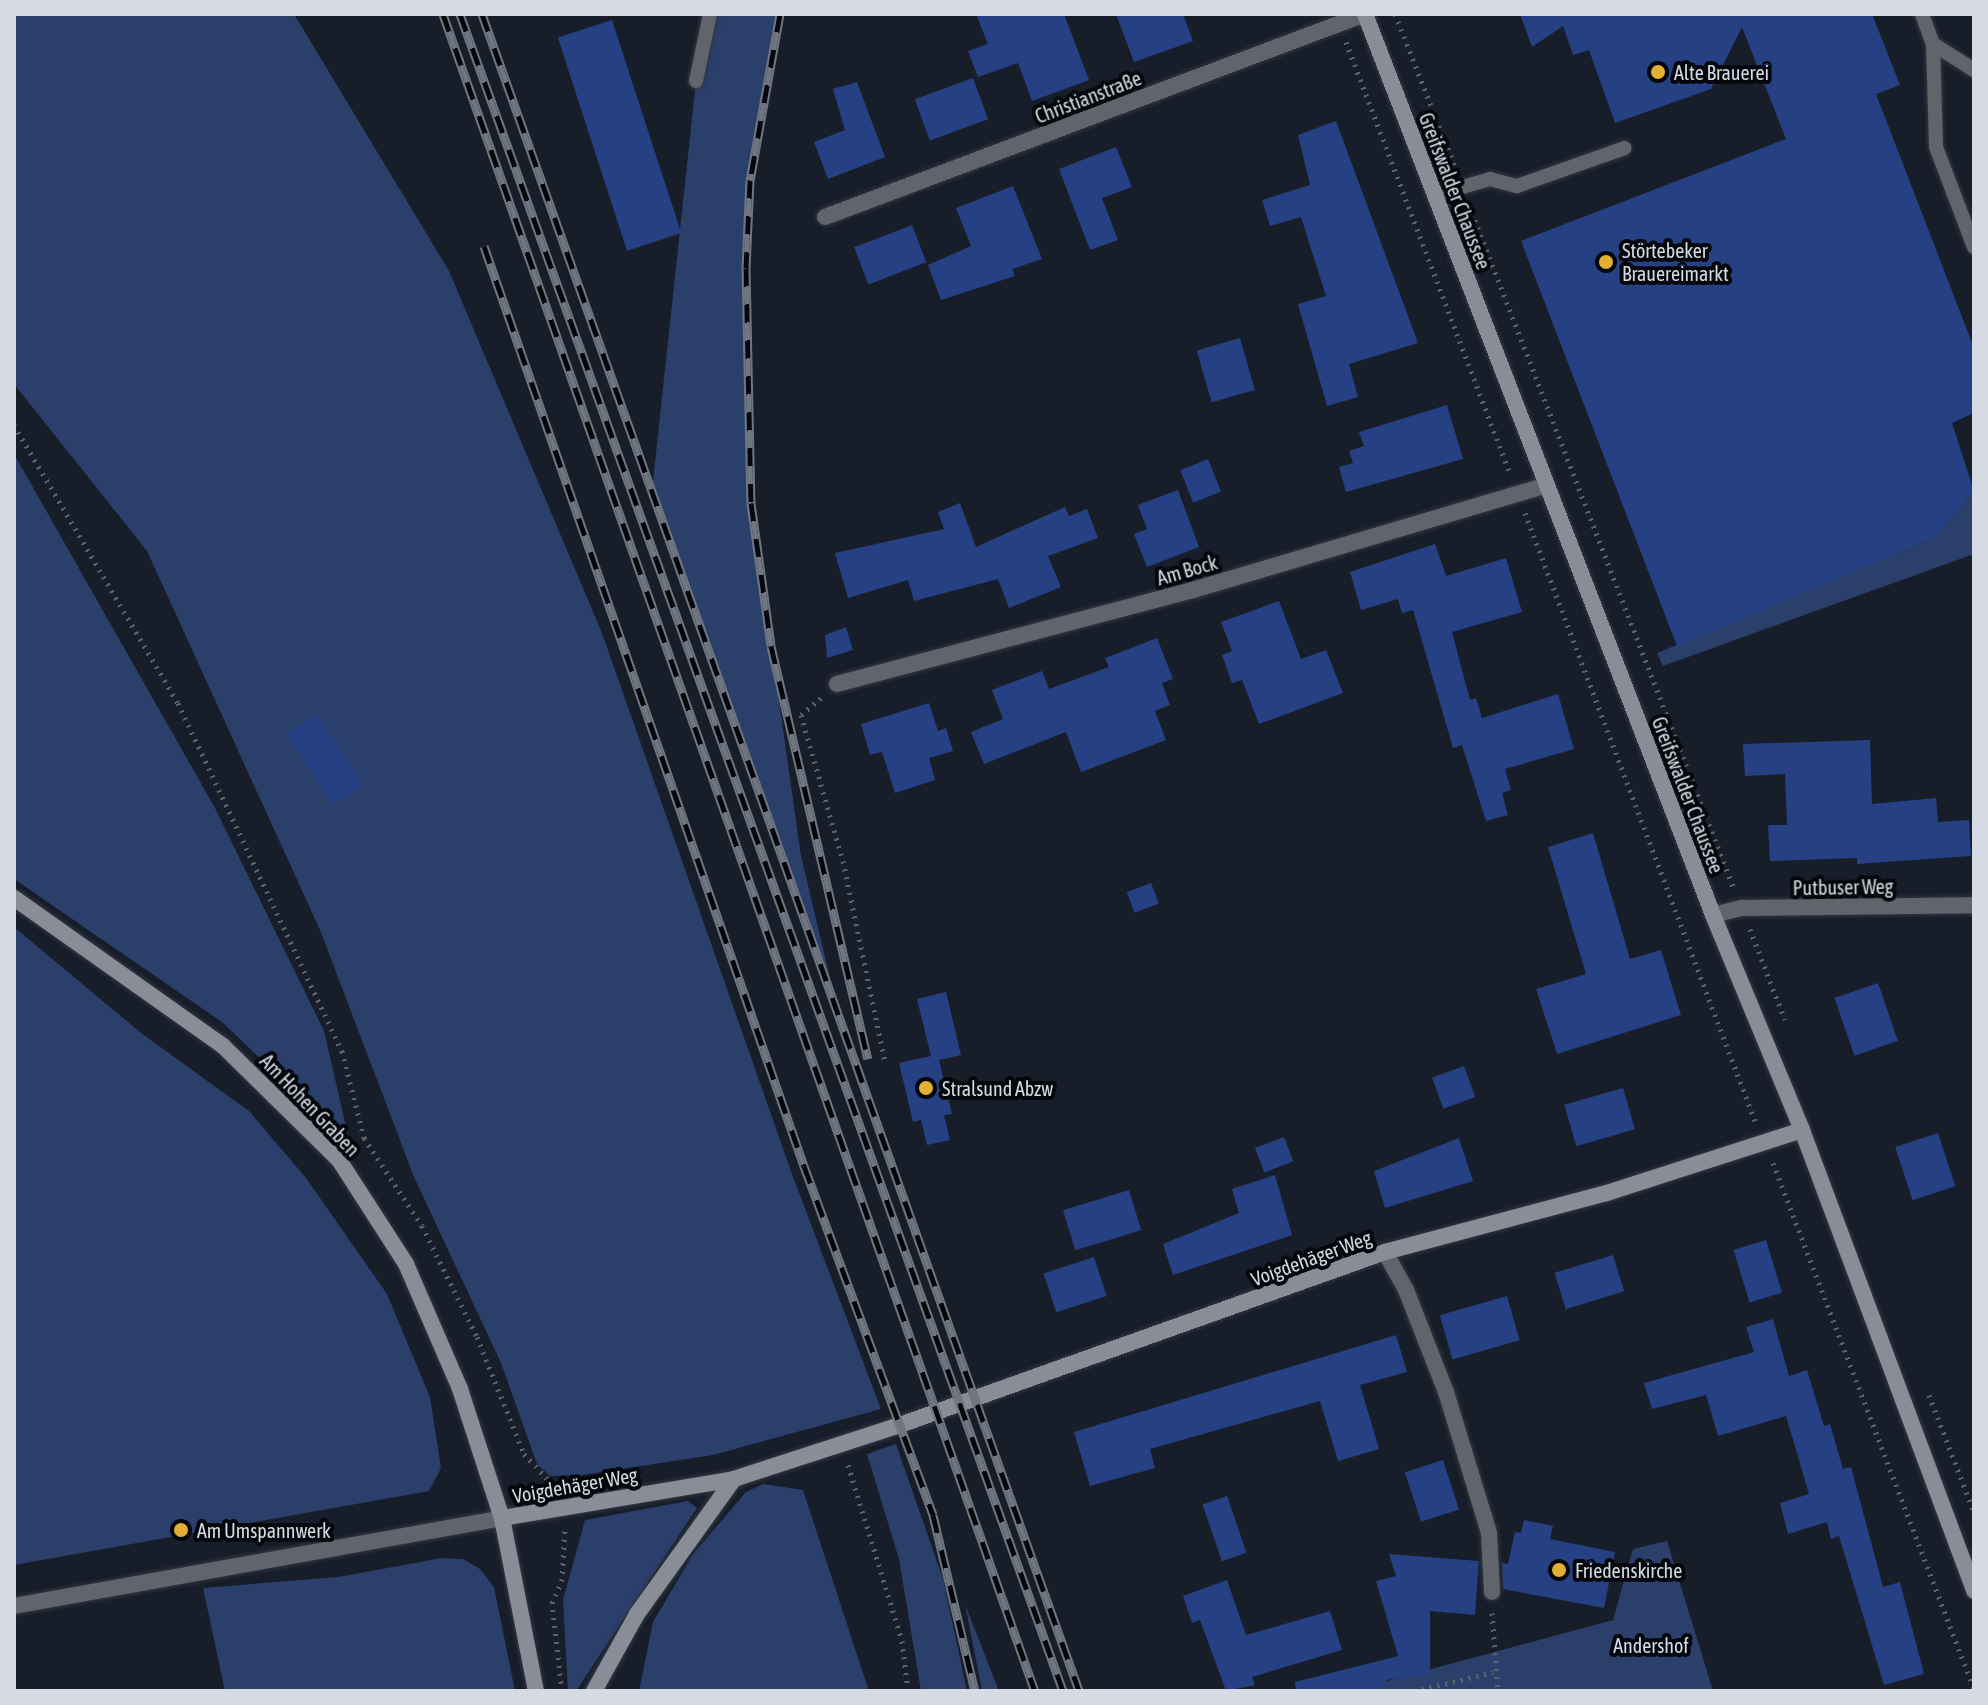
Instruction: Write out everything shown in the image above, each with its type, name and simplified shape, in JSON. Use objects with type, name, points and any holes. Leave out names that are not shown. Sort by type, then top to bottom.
[{"type":"street","name":"Christianstraße","points":[[825,217],[1365,14]]},
{"type":"street","name":"Greifswalder Chaussee","points":[[1365,14],[1713,915],[1802,1130],[1974,1591]]},
{"type":"street","name":"Am Bock","points":[[837,684],[1193,590],[1547,485]]},
{"type":"street","name":"Am Hohen Graben","points":[[14,898],[223,1046],[339,1160],[406,1264],[460,1389],[502,1518]]},
{"type":"street","name":"Putbuser Weg","points":[[1713,915],[1742,908],[1974,905]]},
{"type":"street","name":"Voigdehäger Weg","points":[[536,1691],[502,1518],[734,1479],[1385,1252],[1607,1193],[1802,1130]]},
{"type":"street","points":[[1385,1252],[1406,1290],[1446,1392],[1489,1533],[1492,1592]]},
{"type":"street","points":[[594,1691],[637,1614],[734,1479]]},
{"type":"street","points":[[14,1606],[502,1518]]},
{"type":"lane","points":[[696,81],[710,14]]},
{"type":"lane","points":[[1922,14],[1933,44],[1936,147],[1974,247]]},
{"type":"lane","points":[[1933,44],[1974,70]]},
{"type":"lane","points":[[1435,195],[1490,179],[1517,186],[1625,148]]},
{"type":"path","points":[[1395,14],[1742,908]]},
{"type":"path","points":[[1343,22],[1396,179],[1974,1689]]},
{"type":"path","points":[[14,425],[178,703],[342,1051],[364,1138],[422,1226],[477,1337],[524,1454],[560,1492],[567,1551],[552,1603],[562,1691]]},
{"type":"path","points":[[837,684],[801,715],[843,861],[885,1062]]},
{"type":"path","points":[[841,1444],[902,1641],[908,1691]]},
{"type":"path","points":[[1492,1592],[1493,1672],[1498,1691]]},
{"type":"path","points":[[1414,1691],[1493,1672]]},
{"type":"green space","points":[[14,14],[294,14],[449,271],[602,633],[792,1174],[881,1409],[713,1455],[582,1475],[550,1476],[537,1464],[501,1363],[414,1177],[320,930],[147,551],[14,384]]},
{"type":"green space","points":[[710,14],[780,14],[750,180],[746,268],[751,503],[801,856],[831,982],[652,490],[696,81]]},
{"type":"green space","points":[[14,454],[215,808],[324,1031],[350,1144],[222,1022],[14,879]]},
{"type":"green space","points":[[1974,491],[1974,554],[1663,666],[1657,653],[1936,537]]},
{"type":"green space","points":[[14,927],[141,1033],[249,1111],[306,1178],[387,1294],[430,1397],[441,1468],[429,1491],[14,1565]]},
{"type":"green space","points":[[896,1444],[943,1579],[967,1691],[921,1691],[899,1559],[867,1454]]},
{"type":"green space","points":[[763,1484],[803,1490],[869,1691],[639,1691],[653,1622],[693,1554],[746,1492]]},
{"type":"green space","points":[[688,1501],[697,1508],[576,1691],[568,1691],[563,1600],[585,1520]]},
{"type":"green space","name":"Andershof","points":[[1667,1541],[1713,1691],[1349,1691],[1613,1620],[1633,1549]]},
{"type":"green space","points":[[442,1558],[463,1559],[480,1569],[494,1587],[515,1691],[225,1691],[203,1588],[338,1577]]},
{"type":"green space","points":[[965,1604],[999,1691],[982,1691]]},
{"type":"building","points":[[976,14],[1064,14],[1089,80],[1032,101],[1018,63],[978,77],[968,51],[988,44]]},
{"type":"building","points":[[1116,14],[1183,14],[1193,41],[1134,62]]},
{"type":"building","points":[[1520,14],[1872,14],[1900,85],[1876,94],[1974,348],[1974,413],[1952,423],[1974,491],[1936,537],[1677,646],[1521,241],[1786,139],[1742,27],[1711,89],[1615,123],[1589,50],[1573,55],[1563,26],[1532,47]]},
{"type":"building","points":[[612,20],[681,233],[627,251],[558,38]]},
{"type":"building","points":[[973,78],[988,119],[930,141],[915,99]]},
{"type":"building","points":[[857,82],[885,157],[828,179],[814,142],[845,130],[833,89]]},
{"type":"building","points":[[1336,121],[1418,343],[1349,364],[1358,397],[1327,406],[1298,304],[1326,296],[1301,217],[1270,226],[1262,200],[1310,185],[1298,135]]},
{"type":"building","points":[[1116,147],[1132,187],[1102,198],[1118,240],[1090,250],[1059,169]]},
{"type":"building","points":[[1013,186],[1042,259],[1012,269],[1015,276],[941,300],[928,265],[971,246],[956,208]]},
{"type":"building","points":[[912,225],[926,262],[868,285],[854,247]]},
{"type":"building","points":[[1240,338],[1255,390],[1212,402],[1197,350]]},
{"type":"building","points":[[1447,405],[1463,459],[1346,492],[1339,467],[1353,463],[1349,451],[1364,446],[1359,432]]},
{"type":"building","points":[[1208,459],[1221,491],[1193,503],[1180,470]]},
{"type":"building","points":[[1178,490],[1199,547],[1147,567],[1134,534],[1147,529],[1138,505]]},
{"type":"building","points":[[960,503],[976,547],[1065,507],[1069,516],[1087,509],[1098,538],[1048,556],[1061,587],[1009,608],[998,579],[914,601],[908,580],[848,598],[835,553],[944,529],[938,512]]},
{"type":"building","points":[[1435,544],[1446,576],[1506,558],[1522,612],[1452,632],[1470,700],[1476,698],[1482,718],[1558,694],[1574,749],[1505,769],[1511,790],[1502,793],[1508,815],[1486,821],[1462,745],[1453,748],[1413,610],[1402,613],[1398,599],[1361,610],[1350,572]]},
{"type":"building","points":[[1279,601],[1301,659],[1326,650],[1343,693],[1259,724],[1242,680],[1232,683],[1222,655],[1232,651],[1221,622]]},
{"type":"building","points":[[846,627],[853,650],[827,658],[825,635]]},
{"type":"building","points":[[1157,638],[1173,679],[1162,683],[1170,705],[1155,711],[1166,740],[1081,772],[1066,732],[984,764],[971,732],[1003,719],[992,690],[1042,671],[1049,689],[1109,667],[1105,658]]},
{"type":"building","points":[[929,703],[938,731],[946,728],[953,751],[929,758],[935,780],[895,793],[882,752],[870,755],[861,724]]},
{"type":"building","points":[[316,714],[364,784],[334,805],[286,734]]},
{"type":"building","points":[[1870,740],[1872,804],[1936,798],[1938,822],[1969,820],[1971,856],[1857,864],[1857,858],[1770,861],[1768,825],[1787,825],[1785,774],[1745,776],[1743,744]]},
{"type":"building","points":[[1593,833],[1630,959],[1661,950],[1681,1015],[1557,1054],[1536,989],[1586,974],[1548,847]]},
{"type":"building","points":[[1151,883],[1159,904],[1135,913],[1127,892]]},
{"type":"building","points":[[1878,983],[1898,1041],[1854,1056],[1835,998]]},
{"type":"building","points":[[946,992],[961,1055],[939,1060],[952,1114],[944,1115],[950,1140],[927,1145],[921,1120],[913,1122],[899,1063],[931,1056],[917,999]]},
{"type":"building","points":[[1464,1066],[1475,1097],[1443,1109],[1432,1078]]},
{"type":"building","points":[[1623,1088],[1635,1129],[1576,1146],[1564,1105]]},
{"type":"building","points":[[1938,1133],[1955,1186],[1913,1200],[1895,1147]]},
{"type":"building","points":[[1284,1137],[1293,1161],[1264,1172],[1255,1148]]},
{"type":"building","points":[[1459,1138],[1473,1181],[1385,1208],[1374,1171]]},
{"type":"building","points":[[1275,1175],[1292,1235],[1173,1275],[1163,1244],[1239,1213],[1232,1189]]},
{"type":"building","points":[[1129,1190],[1141,1230],[1075,1250],[1063,1210]]},
{"type":"building","points":[[1766,1240],[1782,1293],[1750,1303],[1733,1250]]},
{"type":"building","points":[[1613,1255],[1624,1291],[1566,1309],[1555,1273]]},
{"type":"building","points":[[1094,1257],[1107,1296],[1056,1312],[1044,1273]]},
{"type":"building","points":[[1507,1296],[1520,1340],[1452,1360],[1440,1315]]},
{"type":"building","points":[[1773,1319],[1789,1376],[1807,1370],[1824,1426],[1830,1424],[1843,1469],[1851,1467],[1883,1587],[1900,1582],[1924,1674],[1884,1685],[1839,1536],[1831,1539],[1827,1522],[1788,1534],[1780,1503],[1809,1494],[1786,1416],[1718,1436],[1706,1395],[1652,1409],[1644,1383],[1754,1352],[1746,1327]]},
{"type":"building","points":[[1396,1335],[1407,1372],[1360,1385],[1379,1449],[1338,1461],[1320,1401],[1150,1449],[1155,1468],[1090,1486],[1074,1432]]},
{"type":"building","points":[[1443,1460],[1459,1509],[1421,1522],[1405,1472]]},
{"type":"building","points":[[1227,1496],[1247,1553],[1222,1561],[1202,1504]]},
{"type":"building","name":"Friedenskirche","points":[[1524,1520],[1553,1526],[1550,1539],[1615,1552],[1604,1608],[1503,1589],[1502,1563],[1508,1564],[1515,1532],[1521,1533]]},
{"type":"building","points":[[1389,1554],[1479,1561],[1475,1615],[1430,1611],[1430,1674],[1386,1680],[1388,1685],[1365,1691],[1296,1691],[1295,1682],[1398,1656],[1376,1581],[1396,1576]]},
{"type":"building","points":[[1227,1580],[1246,1635],[1330,1611],[1342,1650],[1252,1677],[1255,1685],[1226,1691],[1200,1620],[1192,1623],[1183,1596]]},
{"type":"railway","points":[[443,14],[1035,1691]]},
{"type":"railway","points":[[460,14],[1063,1691]]},
{"type":"railway","points":[[482,14],[1079,1691]]},
{"type":"railway","points":[[780,14],[750,180],[746,268],[751,503],[771,646],[868,1059]]},
{"type":"railway","points":[[484,246],[804,1166],[933,1515],[975,1691]]},
{"type":"place","name":"Alte Brauerei","points":[[1658,72]]},
{"type":"place","name":"Störtebeker Brauereimarkt","points":[[1606,262]]},
{"type":"place","name":"Stralsund Abzw","points":[[926,1088]]},
{"type":"place","name":"Am Umspannwerk","points":[[181,1530]]},
{"type":"place","name":"Friedenskirche","points":[[1559,1570]]}]
